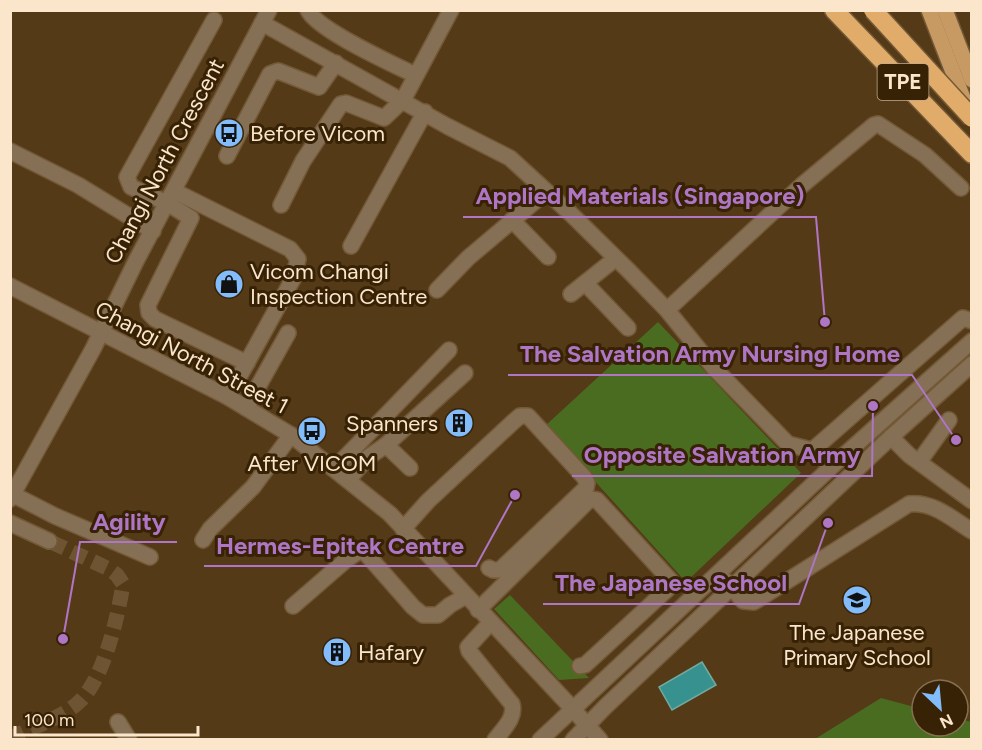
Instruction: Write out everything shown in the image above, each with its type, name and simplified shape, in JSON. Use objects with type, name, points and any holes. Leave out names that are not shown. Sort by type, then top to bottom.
[{"type":"highway","name":"TPE","points":[[834,10],[972,154]]},
{"type":"highway","name":"TPE","points":[[873,10],[972,118]]},
{"type":"main road","points":[[929,10],[972,118]]},
{"type":"main road","points":[[945,10],[972,80]]},
{"type":"street","points":[[308,10],[312,17],[347,40],[415,75]]},
{"type":"street","points":[[281,205],[303,161],[341,104],[346,103],[384,118],[403,100],[451,10]]},
{"type":"street","points":[[266,17],[336,63],[447,126],[510,158],[570,213],[667,310],[714,368],[788,444],[815,451],[831,467]]},
{"type":"street","name":"Changi North Crescent","points":[[11,496],[101,334],[266,17]]},
{"type":"street","points":[[214,20],[127,177],[131,188],[171,197],[290,249],[298,260],[293,279],[228,397]]},
{"type":"street","points":[[227,156],[270,74],[278,71],[319,87],[336,63]]},
{"type":"street","points":[[351,246],[425,112]]},
{"type":"street","points":[[667,310],[801,186],[874,125],[878,124],[925,155],[961,188]]},
{"type":"street","points":[[10,151],[78,185],[153,231]]},
{"type":"street","points":[[437,290],[468,258],[546,192]]},
{"type":"street","points":[[171,197],[191,216],[191,219],[156,287],[148,305],[149,313],[155,319],[247,363]]},
{"type":"street","points":[[512,220],[548,257]]},
{"type":"street","points":[[571,294],[615,259]]},
{"type":"street","points":[[585,283],[628,328]]},
{"type":"street","name":"Changi North Street 1","points":[[10,286],[228,397],[291,435],[390,514],[600,740]]},
{"type":"street","points":[[815,451],[819,445],[967,319]]},
{"type":"street","points":[[246,408],[288,333]]},
{"type":"street","points":[[540,740],[831,467],[972,341]]},
{"type":"street","points":[[334,469],[449,350]]},
{"type":"street","points":[[573,740],[891,437],[972,364]]},
{"type":"street","points":[[348,480],[367,458],[386,445],[465,373]]},
{"type":"street","points":[[403,529],[428,501],[513,422],[520,416],[528,416],[584,477],[587,483],[586,488],[500,570],[489,568]]},
{"type":"street","points":[[919,462],[949,420]]},
{"type":"street","points":[[203,540],[253,487],[291,435]]},
{"type":"street","points":[[891,437],[919,462],[972,501]]},
{"type":"street","points":[[386,445],[411,468]]},
{"type":"street","points":[[11,496],[150,557]]},
{"type":"street","points":[[478,610],[590,499],[597,500],[672,582],[672,585],[585,665],[580,666]]},
{"type":"street","points":[[719,572],[744,601],[754,602],[909,504],[932,505],[972,531]]},
{"type":"street","points":[[10,524],[49,541]]},
{"type":"street","points":[[293,606],[362,549],[413,607],[423,615],[438,615],[466,596]]},
{"type":"street","points":[[491,622],[468,647],[512,704],[514,711],[511,718],[495,740]]},
{"type":"street","points":[[118,723],[129,740]]},
{"type":"green space","points":[[658,322],[801,473],[686,582],[545,426]]},
{"type":"green space","points":[[510,595],[589,678],[559,680],[494,609]]},
{"type":"green space","points":[[881,698],[910,706],[910,738],[970,738],[971,722],[971,739],[815,739]]},
{"type":"water","points":[[702,662],[716,685],[672,710],[659,687]]},
{"type":"tunnel","points":[[10,739],[65,713],[89,691],[109,646],[121,597],[123,584],[117,575],[49,541]]},
{"type":"place","name":"Before Vicom","points":[[229,133]]},
{"type":"place","name":"Vicom Changi Inspection Centre","points":[[229,284]]},
{"type":"place","name":"Applied Materials (Singapore)","points":[[825,322]]},
{"type":"place","name":"Opposite Salvation Army","points":[[873,406]]},
{"type":"place","name":"Spanners","points":[[459,423]]},
{"type":"place","name":"After VICOM","points":[[312,431]]},
{"type":"place","name":"The Salvation Army Nursing Home","points":[[956,440]]},
{"type":"place","name":"Hermes-Epitek Centre","points":[[515,495]]},
{"type":"place","name":"The Japanese School","points":[[828,523]]},
{"type":"place","name":"The Japanese Primary School","points":[[857,600]]},
{"type":"place","name":"Agility","points":[[63,639]]},
{"type":"place","name":"Hafary","points":[[337,652]]}]
